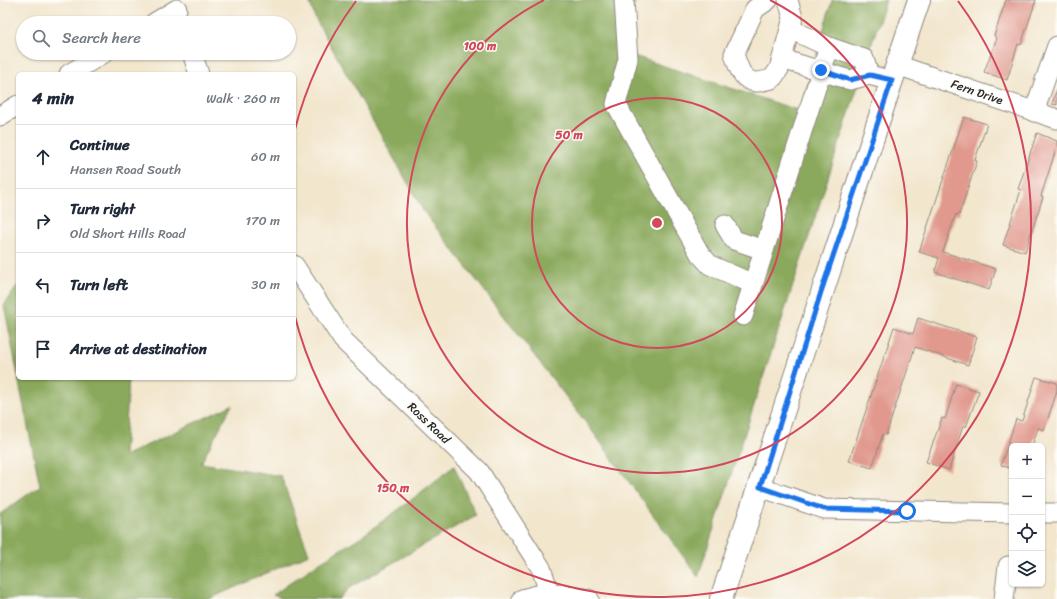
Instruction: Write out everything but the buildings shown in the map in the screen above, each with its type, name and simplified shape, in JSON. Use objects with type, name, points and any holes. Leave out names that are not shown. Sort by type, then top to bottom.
[{"type":"main road","points":[[721,599],[760,487],[821,292],[919,0]]},
{"type":"street","points":[[624,0],[628,59],[616,104],[700,254],[710,265],[753,284]]},
{"type":"street","points":[[768,0],[755,9],[734,54],[740,71],[747,79],[756,82],[772,79],[780,69],[793,18],[788,0]]},
{"type":"street","points":[[167,16],[177,11]]},
{"type":"street","points":[[782,59],[850,80],[870,75],[864,59],[829,47],[790,29]]},
{"type":"street","points":[[1034,112],[1057,46]]},
{"type":"street","points":[[743,316],[829,47]]},
{"type":"street","points":[[72,72],[92,60]]},
{"type":"street","points":[[194,60],[198,72]]},
{"type":"street","name":"Fern Drive","points":[[870,75],[894,73],[1057,119]]},
{"type":"street","points":[[0,116],[16,106]]},
{"type":"street","points":[[725,225],[734,240],[764,250]]},
{"type":"street","name":"Ross Road","points":[[296,268],[343,340],[478,471],[538,564],[549,592]]},
{"type":"street","points":[[760,487],[824,509],[1009,513]]},
{"type":"street","points":[[1045,513],[1057,514]]},
{"type":"street","points":[[1004,599],[1008,566]]},
{"type":"street","points":[[522,599],[549,592],[589,599]]},
{"type":"green space","points":[[309,0],[636,0],[619,51],[800,111],[832,0],[886,0],[698,577],[590,428],[424,212],[315,18]]},
{"type":"green space","points":[[16,288],[16,366],[4,305]]},
{"type":"green space","points":[[18,380],[129,380],[124,456],[232,405],[201,463],[281,476],[309,554],[209,599],[0,599],[0,514],[40,486]]},
{"type":"green space","points":[[454,466],[476,515],[349,588],[339,599],[283,599],[273,595],[320,562],[362,536]]},
{"type":"route","points":[[821,70],[850,80],[870,75],[892,80],[821,292],[760,487],[824,509],[907,511]]}]
